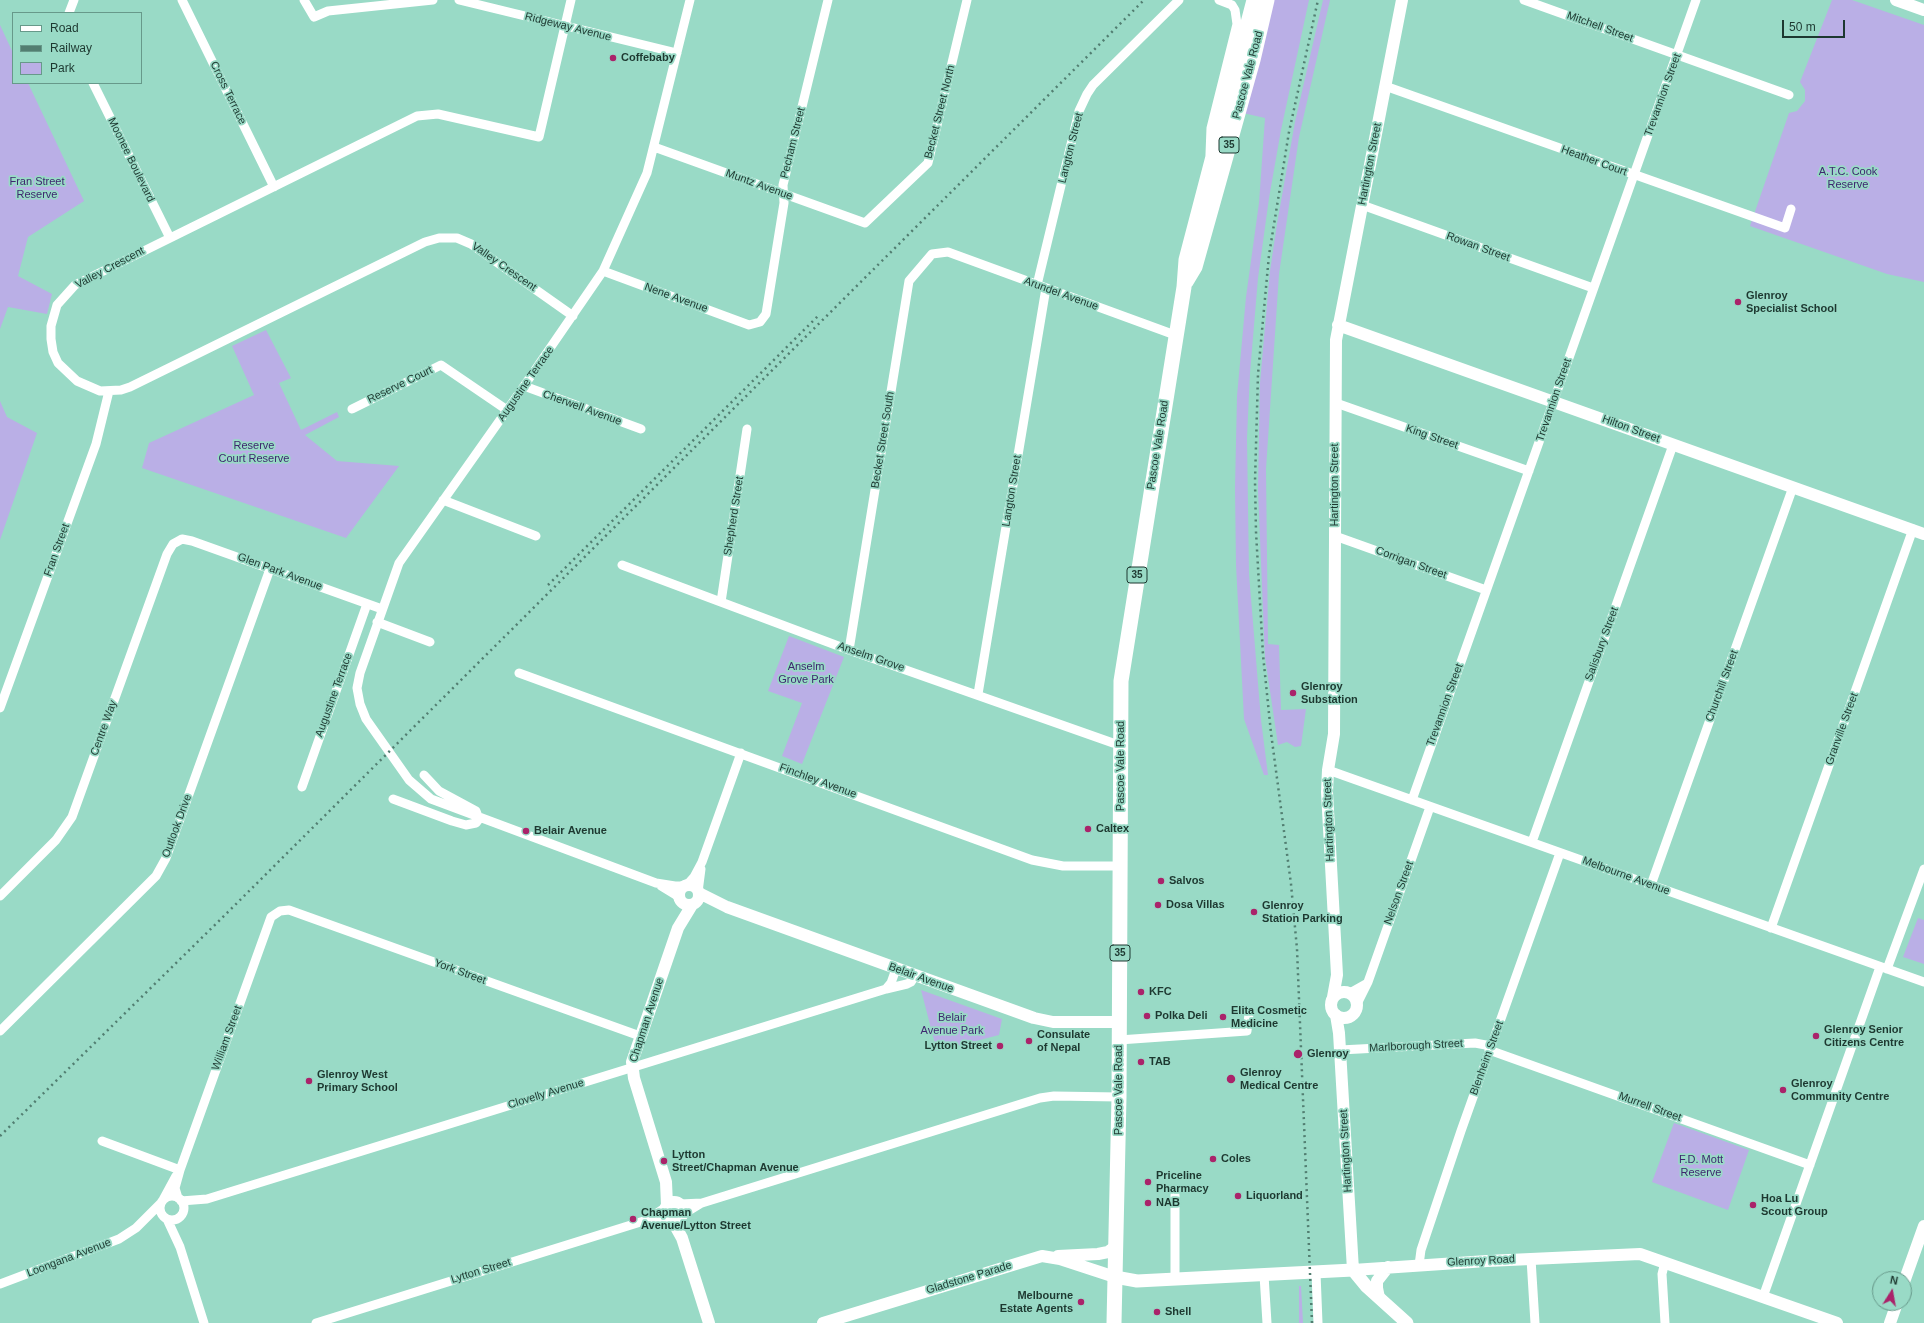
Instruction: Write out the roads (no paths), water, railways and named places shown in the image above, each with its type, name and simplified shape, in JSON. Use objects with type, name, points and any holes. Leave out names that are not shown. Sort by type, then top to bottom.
[{"type":"main road","name":"Pascoe Vale Road","points":[[1114,1323],[1119,1097],[1121,681],[1123,661],[1184,287],[1186,260],[1254,0]]},
{"type":"main road","name":"Pascoe Vale Road","points":[[1184,287],[1195,267],[1253,60],[1267,0]]},
{"type":"main road","name":"Glenroy Road","points":[[1115,1277],[1137,1281],[1353,1270]]},
{"type":"main road","points":[[1353,1270],[1358,1278],[1407,1323]]},
{"type":"street","points":[[69,12],[74,0]]},
{"type":"street","name":"Cross Terrace","points":[[182,0],[274,187]]},
{"type":"street","points":[[304,0],[314,17],[328,11],[433,0]]},
{"type":"street","name":"Ridgeway Avenue","points":[[459,0],[677,53]]},
{"type":"street","points":[[564,26],[571,0]]},
{"type":"street","name":"Augustine Terrace","points":[[479,819],[431,799],[416,788],[401,769],[362,711],[357,688],[360,673],[399,563],[603,271],[647,173],[690,0]]},
{"type":"street","name":"Pecham Street","points":[[749,325],[760,322],[766,314],[784,203],[783,185],[828,0]]},
{"type":"street","name":"Becket Street North","points":[[865,223],[928,162],[967,0]]},
{"type":"street","name":"Langton Street","points":[[978,694],[1041,287],[1079,111],[1093,85],[1180,0]]},
{"type":"street","points":[[1211,163],[1209,144],[1211,128],[1237,24],[1235,10],[1232,5],[1219,0]]},
{"type":"street","name":"Hartington Street","points":[[1348,992],[1339,982],[1337,975],[1327,808],[1328,770],[1334,734],[1336,403],[1338,325],[1402,0]]},
{"type":"street","name":"Mitchell Street","points":[[1524,0],[1789,95]]},
{"type":"street","name":"Trevannion Street","points":[[1412,800],[1696,0]]},
{"type":"street","points":[[1896,0],[1924,10]]},
{"type":"street","name":"Valley Crescent","points":[[564,26],[539,137],[438,114],[417,116],[75,285],[57,305],[53,313],[51,339],[53,352],[58,363],[77,381],[100,390],[120,390],[130,387],[425,242],[439,238],[457,238],[471,244],[573,316]]},
{"type":"street","name":"Moonee Boulevard","points":[[93,84],[170,238]]},
{"type":"street","name":"Heather Court","points":[[1385,86],[1785,228],[1791,208]]},
{"type":"street","name":"Muntz Avenue","points":[[654,147],[865,223]]},
{"type":"street","name":"Rowan Street","points":[[1362,206],[1593,288]]},
{"type":"street","name":"Arundel Avenue","points":[[948,252],[1176,335]]},
{"type":"street","name":"Becket Street South","points":[[849,650],[909,281],[932,254],[948,252]]},
{"type":"street","name":"Nene Avenue","points":[[603,271],[749,325]]},
{"type":"street","name":"Hilton Street","points":[[1338,325],[1918,531]]},
{"type":"street","name":"Reserve Court","points":[[352,409],[441,365],[507,410]]},
{"type":"street","name":"Cherwell Avenue","points":[[524,386],[641,429]]},
{"type":"street","name":"Fran Street","points":[[0,708],[96,444],[109,391]]},
{"type":"street","name":"King Street","points":[[1336,403],[1529,471]]},
{"type":"street","name":"Shepherd Street","points":[[722,602],[747,429]]},
{"type":"street","name":"Salisbury Street","points":[[1532,842],[1674,445]]},
{"type":"street","name":"Churchill Street","points":[[1651,885],[1793,487]]},
{"type":"street","points":[[443,500],[536,536]]},
{"type":"street","name":"Granville Street","points":[[1771,928],[1918,531]]},
{"type":"street","name":"Corrigan Street","points":[[1335,536],[1486,590]]},
{"type":"street","name":"Glen Park Avenue","points":[[178,541],[182,539],[192,541],[382,609]]},
{"type":"street","name":"Centre Way","points":[[0,896],[56,840],[72,817],[170,548],[178,541]]},
{"type":"street","name":"Anselm Grove","points":[[622,565],[849,650],[978,694],[1113,743],[1121,743]]},
{"type":"street","name":"Outlook Drive","points":[[0,1031],[156,876],[166,858],[270,569]]},
{"type":"street","name":"Augustine Terrace","points":[[302,787],[367,604]]},
{"type":"street","points":[[377,622],[430,642]]},
{"type":"street","name":"Finchley Avenue","points":[[519,673],[1032,860],[1063,866],[1121,866]]},
{"type":"street","points":[[691,899],[702,862],[741,753]]},
{"type":"street","name":"Melbourne Avenue","points":[[1328,770],[1924,982]]},
{"type":"street","points":[[424,775],[445,794],[473,808],[479,819],[656,883],[691,899]]},
{"type":"street","points":[[393,799],[466,825],[474,825],[479,819]]},
{"type":"street","name":"Nelson Street","points":[[1357,1004],[1369,980],[1430,807]]},
{"type":"street","name":"Blenheim Street","points":[[1419,1265],[1421,1250],[1490,1048],[1560,853]]},
{"type":"street","points":[[691,899],[680,891],[687,885],[702,862]]},
{"type":"street","points":[[1763,1297],[1883,968],[1924,869]]},
{"type":"street","points":[[656,883],[675,886],[687,885]]},
{"type":"street","name":"Belair Avenue","points":[[691,899],[727,907],[1043,1021],[1119,1022]]},
{"type":"street","name":"Chapman Avenue","points":[[691,899],[678,928],[633,1056],[632,1068],[682,1238],[709,1323]]},
{"type":"street","name":"York Street","points":[[280,911],[290,910],[640,1036]]},
{"type":"street","name":"William Street","points":[[179,1199],[175,1188],[180,1170],[271,917],[280,911]]},
{"type":"street","points":[[886,989],[891,983],[896,969]]},
{"type":"street","name":"Hartington Street","points":[[1333,997],[1337,975]]},
{"type":"street","name":"Clovelly Avenue","points":[[181,1214],[207,1199],[886,989],[907,984],[911,982],[915,976]]},
{"type":"street","points":[[1348,992],[1353,996],[1357,1004],[1355,1012],[1342,1016],[1331,1005],[1333,997],[1339,993],[1348,992],[1366,985],[1369,980]]},
{"type":"street","points":[[1119,1040],[1247,1032],[1249,1014]]},
{"type":"street","name":"Hartington Street","points":[[1342,1016],[1339,1033],[1353,1270]]},
{"type":"street","name":"Marlborough Street","points":[[1340,1050],[1474,1043],[1490,1048]]},
{"type":"street","name":"Murrell Street","points":[[1490,1048],[1810,1165]]},
{"type":"street","points":[[675,1211],[1040,1098],[1054,1096],[1119,1097]]},
{"type":"street","points":[[102,1141],[180,1170]]},
{"type":"street","name":"William Street","points":[[162,1201],[180,1170]]},
{"type":"street","points":[[1175,1195],[1175,1279]]},
{"type":"street","points":[[180,1247],[178,1227],[181,1214],[179,1199],[170,1196],[162,1201],[160,1210],[180,1247],[204,1323]]},
{"type":"street","name":"Clovelly Avenue","points":[[179,1199],[207,1199]]},
{"type":"street","name":"Loongana Avenue","points":[[136,1228],[162,1201]]},
{"type":"street","name":"Lytton Street","points":[[316,1323],[675,1211]]},
{"type":"street","points":[[165,1218],[175,1219],[181,1214]]},
{"type":"street","name":"Loongana Avenue","points":[[0,1284],[118,1239],[150,1220],[165,1218]]},
{"type":"street","points":[[1908,1271],[1924,1226]]},
{"type":"street","points":[[1048,1256],[1098,1254],[1108,1252],[1116,1247]]},
{"type":"street","name":"Glenroy Road","points":[[1353,1270],[1531,1258],[1640,1254],[1837,1323]]},
{"type":"street","name":"Gladstone Parade","points":[[823,1323],[1035,1257],[1048,1256],[1115,1277]]},
{"type":"street","points":[[1531,1258],[1535,1323]]},
{"type":"street","points":[[1665,1262],[1662,1274],[1665,1323]]},
{"type":"street","points":[[1380,1298],[1377,1288],[1377,1281],[1388,1267]]},
{"type":"street","points":[[1314,1273],[1318,1323]]},
{"type":"street","points":[[1264,1275],[1267,1323]]},
{"type":"street","points":[[1890,1323],[1894,1311]]},
{"type":"railway","points":[[0,1136],[226,914],[1144,0]]},
{"type":"railway","points":[[1312,1323],[1297,949],[1291,884],[1271,733],[1263,655],[1256,532],[1255,481],[1258,374],[1269,255],[1289,132],[1318,0]]},
{"type":"railway","points":[[548,585],[820,314]]},
{"type":"place","name":"Coffebaby","points":[[613,58]]},
{"type":"place","name":"Glenroy Specialist School","points":[[1738,302]]},
{"type":"place","name":"Glenroy Substation","points":[[1293,693]]},
{"type":"place","name":"Caltex","points":[[1088,829]]},
{"type":"place","name":"Belair Avenue","points":[[526,831]]},
{"type":"place","name":"Salvos","points":[[1161,881]]},
{"type":"place","name":"Dosa Villas","points":[[1158,905]]},
{"type":"place","name":"Glenroy Station Parking","points":[[1254,912]]},
{"type":"place","name":"KFC","points":[[1141,992]]},
{"type":"place","name":"Polka Deli","points":[[1147,1016]]},
{"type":"place","name":"Elita Cosmetic Medicine","points":[[1223,1017]]},
{"type":"place","name":"Glenroy Senior Citizens Centre","points":[[1816,1036]]},
{"type":"place","name":"Consulate of Nepal","points":[[1029,1041]]},
{"type":"place","name":"Lytton Street","points":[[1000,1046]]},
{"type":"place","name":"Glenroy","points":[[1298,1054]]},
{"type":"place","name":"TAB","points":[[1141,1062]]},
{"type":"place","name":"Glenroy Medical Centre","points":[[1231,1079]]},
{"type":"place","name":"Glenroy West Primary School","points":[[309,1081]]},
{"type":"place","name":"Glenroy Community Centre","points":[[1783,1090]]},
{"type":"place","name":"Coles","points":[[1213,1159]]},
{"type":"place","name":"Lytton Street/Chapman Avenue","points":[[664,1161]]},
{"type":"place","name":"Priceline Pharmacy","points":[[1148,1182]]},
{"type":"place","name":"Liquorland","points":[[1238,1196]]},
{"type":"place","name":"NAB","points":[[1148,1203]]},
{"type":"place","name":"Hoa Lu Scout Group","points":[[1753,1205]]},
{"type":"place","name":"Chapman Avenue/Lytton Street","points":[[633,1219]]},
{"type":"place","name":"Melbourne Estate Agents","points":[[1081,1302]]},
{"type":"place","name":"Shell","points":[[1157,1312]]},
{"type":"park label","name":"A.T.C. Cook Reserve","points":[[1848,178]]},
{"type":"park label","name":"Fran Street Reserve","points":[[37,188]]},
{"type":"park label","name":"Reserve Court Reserve","points":[[254,452]]},
{"type":"park label","name":"Anselm Grove Park","points":[[806,673]]},
{"type":"park label","name":"Belair Avenue Park","points":[[952,1024]]},
{"type":"park label","name":"F.D. Mott Reserve","points":[[1701,1166]]}]
